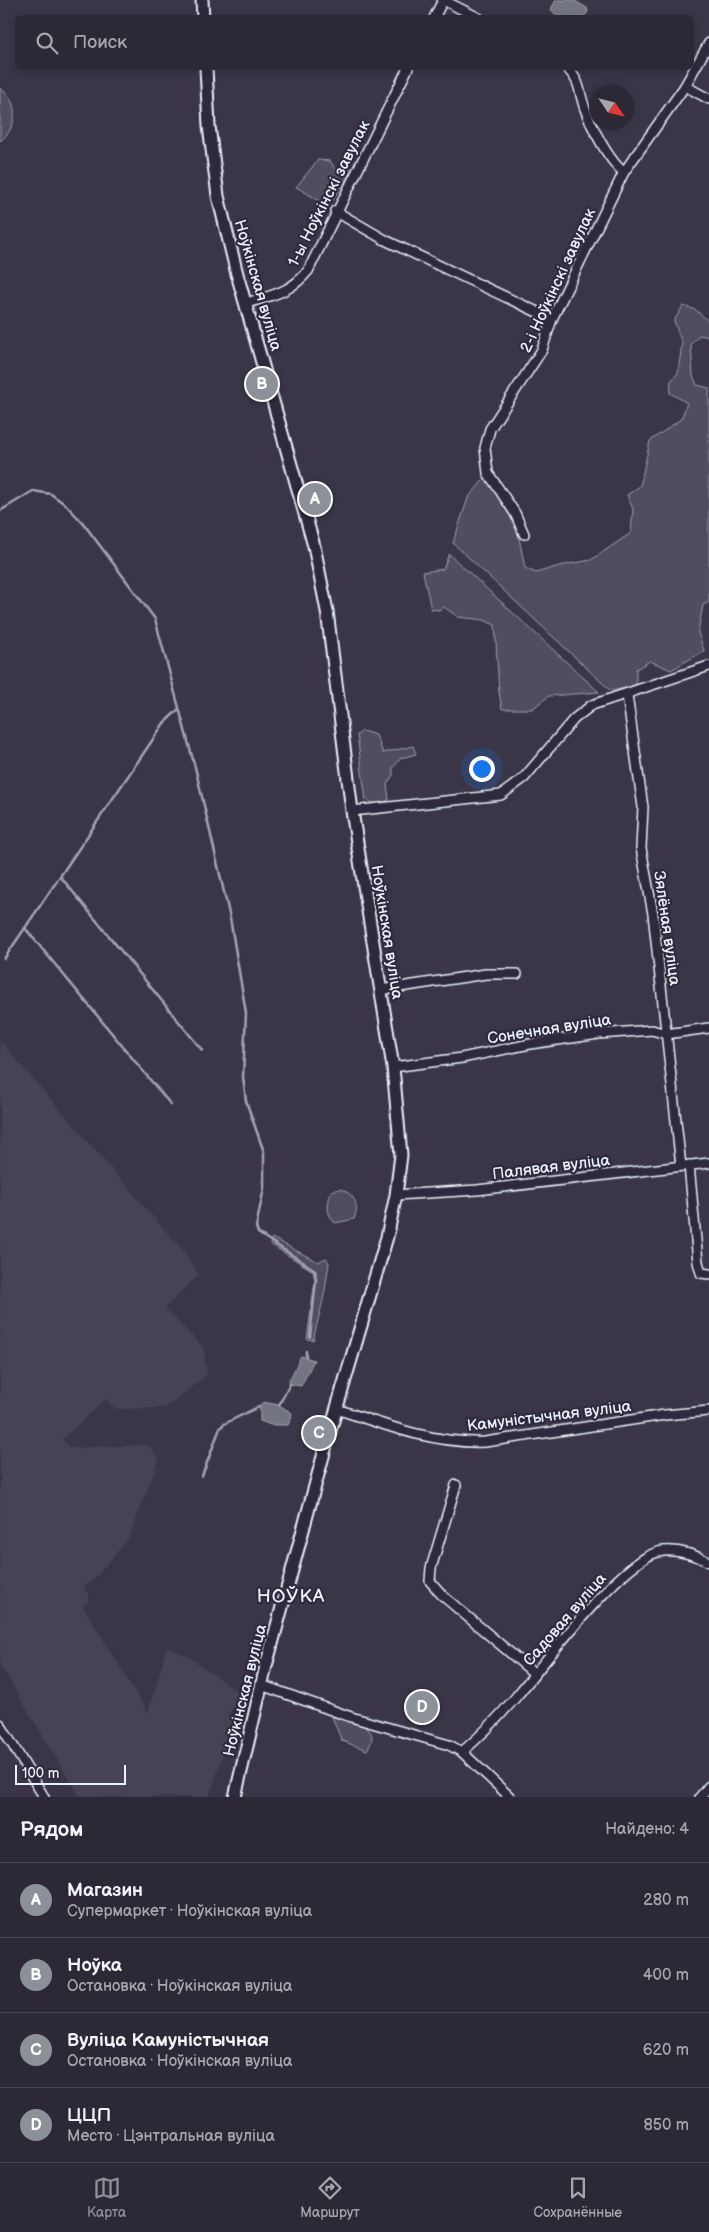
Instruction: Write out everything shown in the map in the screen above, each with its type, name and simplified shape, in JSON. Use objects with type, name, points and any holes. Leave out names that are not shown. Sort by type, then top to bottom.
[{"type":"main road","points":[[202,0],[203,15]]},
{"type":"main road","name":"Ноўкінская вуліца","points":[[206,70],[210,134],[218,196],[314,546],[327,610],[352,811],[393,1067],[401,1155],[396,1195],[387,1237],[337,1409],[261,1685],[235,1797]]},
{"type":"street","points":[[436,15],[443,0],[473,15]]},
{"type":"street","name":"2-і Ноўкінскі завулак","points":[[694,70],[709,43]]},
{"type":"street","name":"1-ы Ноўкінскі завулак","points":[[247,303],[285,291],[302,278],[314,259],[407,70]]},
{"type":"street","points":[[568,70],[580,88],[591,124],[611,159],[624,172]]},
{"type":"street","name":"2-і Ноўкінскі завулак","points":[[524,534],[515,513],[488,473],[485,448],[490,429],[542,350],[552,319],[624,172],[685,86],[694,70]]},
{"type":"street","points":[[685,86],[709,99]]},
{"type":"street","points":[[336,212],[385,240],[552,319]]},
{"type":"street","points":[[352,811],[501,795],[524,778],[574,719],[592,705],[604,700],[627,695],[709,666]]},
{"type":"street","name":"Зялёная вуліца","points":[[627,695],[642,800],[641,848],[653,914],[666,1034],[698,1262],[701,1272],[709,1274]]},
{"type":"street","points":[[380,990],[476,975],[518,974]]},
{"type":"street","name":"Сонечная вуліца","points":[[393,1067],[462,1058],[530,1044],[599,1034],[652,1030],[666,1034],[709,1028]]},
{"type":"street","name":"Палявая вуліца","points":[[396,1195],[477,1190],[709,1163]]},
{"type":"street","name":"Камуністычная вуліца","points":[[337,1409],[426,1435],[466,1442],[495,1440],[664,1415],[709,1411]]},
{"type":"street","points":[[456,1485],[431,1568],[430,1581],[442,1595],[535,1674]]},
{"type":"street","name":"Садовая вуліца","points":[[462,1752],[485,1732],[622,1575],[644,1558],[657,1552],[670,1550],[687,1553],[709,1562]]},
{"type":"street","points":[[261,1685],[351,1716],[449,1745],[462,1752],[510,1797]]},
{"type":"street","points":[[0,1724],[44,1797]]},
{"type":"street","points":[[700,1797],[709,1786]]},
{"type":"shaded area","points":[[0,88],[11,100],[14,114],[10,129],[0,141]]},
{"type":"shaded area","points":[[318,160],[330,161],[336,170],[342,173],[348,166],[352,170],[329,206],[296,187]]},
{"type":"shaded area","points":[[683,306],[696,310],[709,322],[709,337],[699,335],[691,344],[693,376],[697,385],[709,388],[709,602],[703,605],[698,632],[704,651],[671,670],[650,661],[636,669],[636,686],[611,691],[453,543],[468,498],[486,477],[517,528],[525,568],[536,573],[559,566],[591,560],[631,533],[633,509],[627,495],[640,486],[650,441],[681,419],[687,403],[670,393],[671,381],[678,373],[682,343],[674,321]]},
{"type":"shaded area","points":[[449,554],[599,692],[549,696],[532,709],[502,709],[499,692],[495,625],[484,620],[458,617],[444,607],[439,610],[431,609],[423,572],[443,569]]},
{"type":"shaded area","points":[[362,731],[376,735],[383,753],[413,746],[416,754],[401,758],[393,768],[393,775],[387,784],[389,800],[376,804],[366,800],[357,735]]},
{"type":"shaded area","points":[[0,1041],[185,1253],[199,1275],[165,1308],[204,1348],[207,1375],[165,1408],[116,1409],[106,1399],[62,1439],[70,1448],[148,1445],[159,1459],[129,1538],[90,1584],[83,1585],[90,1598],[83,1606],[148,1713],[167,1647],[189,1657],[242,1695],[227,1716],[235,1719],[209,1797],[80,1797],[0,1665]]},
{"type":"shaded area","points":[[340,1189],[349,1194],[354,1200],[356,1214],[354,1219],[335,1223],[330,1215],[328,1204],[331,1191]]},
{"type":"shaded area","points":[[272,1238],[318,1262],[326,1258],[329,1263],[324,1296],[313,1340],[307,1339],[315,1281],[313,1271],[270,1244]]},
{"type":"shaded area","points":[[336,1716],[358,1723],[369,1730],[372,1735],[367,1750],[342,1741],[332,1717]]},
{"type":"water","points":[[556,0],[573,0],[587,8],[588,12],[586,15],[558,15],[551,9]]},
{"type":"water","points":[[301,1356],[314,1360],[301,1386],[290,1384],[289,1381]]},
{"type":"water","points":[[263,1402],[279,1405],[292,1413],[288,1425],[271,1425],[260,1421],[260,1406]]},
{"type":"waterway","points":[[0,511],[33,491],[51,494],[66,505],[83,523],[155,619],[196,771],[230,918],[246,1013],[243,1077],[246,1101],[264,1152],[264,1188],[256,1227],[258,1233],[315,1270],[316,1280],[310,1337]]},
{"type":"waterway","points":[[4,959],[164,723],[179,709]]},
{"type":"waterway","points":[[60,876],[202,1050]]},
{"type":"waterway","points":[[25,928],[171,1105]]},
{"type":"waterway","points":[[306,1351],[306,1356]]},
{"type":"waterway","points":[[279,1405],[290,1384]]},
{"type":"waterway","points":[[202,1476],[220,1428],[224,1424],[260,1406]]},
{"type":"place","name":"Ноўка","points":[[262,384]]},
{"type":"place","name":"Магазин","points":[[315,499]]},
{"type":"place","name":"Вуліца Камуністычная","points":[[319,1433]]},
{"type":"place","name":"ЦЦП","points":[[422,1707]]},
{"type":"district","name":"НОЎКА","points":[[291,1595]]}]
